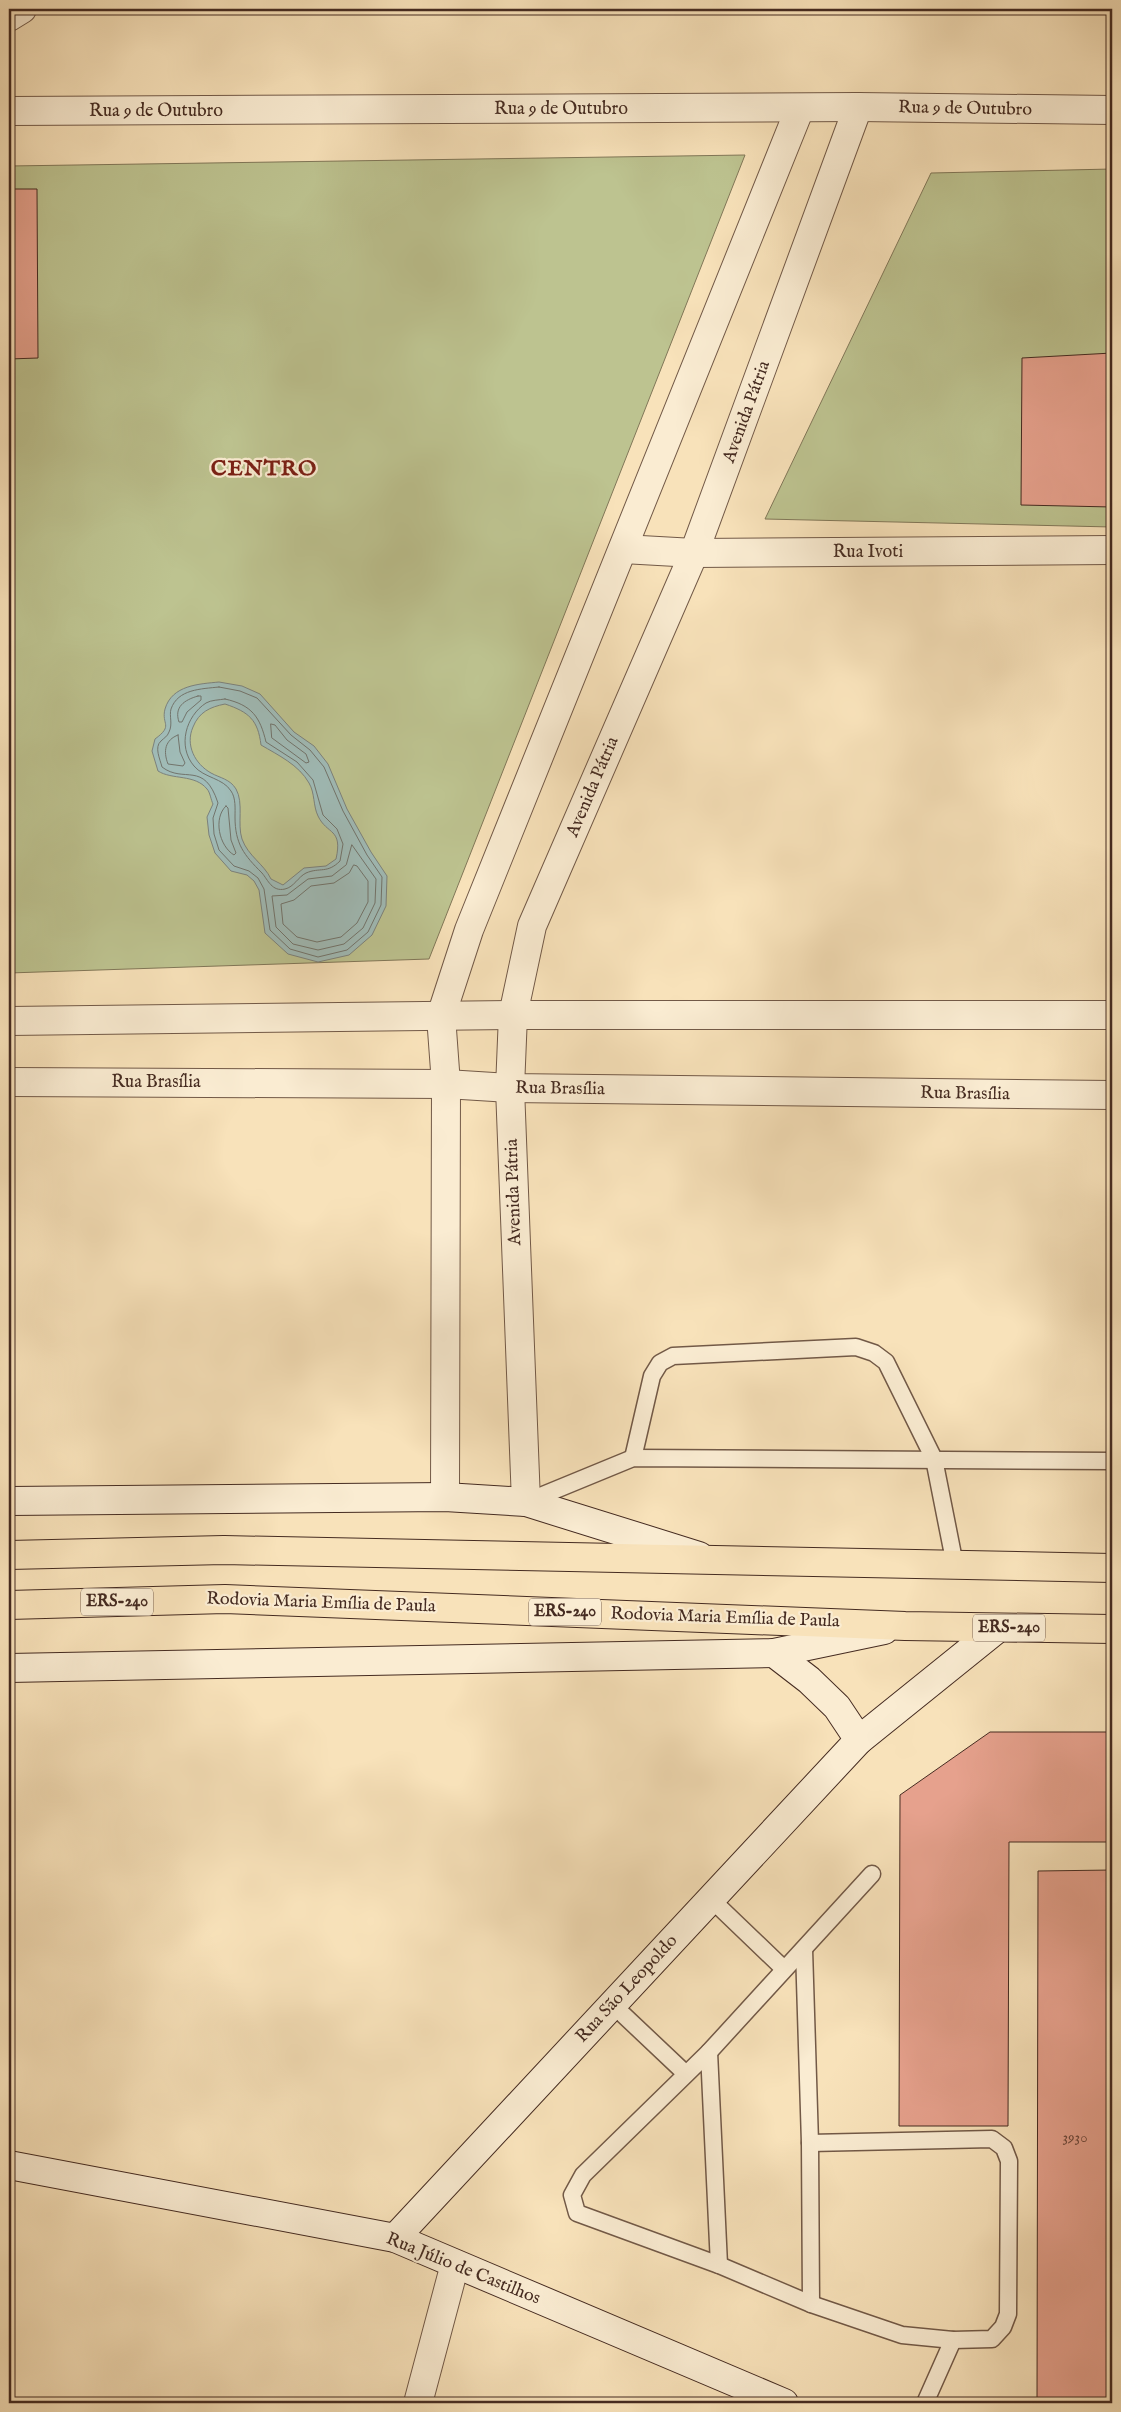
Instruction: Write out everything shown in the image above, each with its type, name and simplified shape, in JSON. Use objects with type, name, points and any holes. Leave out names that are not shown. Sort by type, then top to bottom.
[{"type":"highway","points":[[9,1555],[224,1550],[705,1558],[1112,1568]]},
{"type":"highway","name":"Rodovia Maria Emília de Paula","points":[[9,1605],[225,1599],[905,1626],[1112,1629]]},
{"type":"street","points":[[9,17],[22,9]]},
{"type":"street","name":"Rua 9 de Outubro","points":[[9,111],[858,107],[1112,110]]},
{"type":"street","name":"Avenida Pátria","points":[[526,1502],[510,1088],[513,1015],[532,926],[694,553],[858,107]]},
{"type":"street","points":[[445,1497],[446,1084],[441,1016],[469,930],[800,108]]},
{"type":"street","name":"Rua Ivoti","points":[[623,549],[694,553],[1112,550]]},
{"type":"street","points":[[9,1021],[513,1015],[1112,1015]]},
{"type":"street","name":"Rua Brasília","points":[[9,1082],[446,1084],[510,1088],[1112,1096]]},
{"type":"street","points":[[9,1501],[445,1497],[526,1502],[705,1558]]},
{"type":"street","points":[[9,1668],[774,1653],[905,1626]]},
{"type":"street","name":"Rua São Leopoldo","points":[[395,2238],[859,1740],[998,1628]]},
{"type":"street","points":[[774,1653],[809,1680],[837,1707],[859,1740]]},
{"type":"street","name":"Rua Júlio de Castilhos","points":[[9,2165],[395,2238],[784,2403]]},
{"type":"street","points":[[418,2403],[455,2264]]},
{"type":"lane","points":[[633,1458],[652,1376],[660,1363],[673,1356],[856,1347],[874,1354],[886,1362],[934,1459],[955,1564]]},
{"type":"lane","points":[[526,1502],[633,1458],[1112,1461]]},
{"type":"lane","points":[[810,2143],[992,2138],[1004,2148],[1009,2161],[1008,2314],[1003,2327],[992,2339],[953,2340],[902,2335],[811,2304],[719,2265],[577,2213],[572,2195],[583,2174],[709,2052],[872,1874]]},
{"type":"lane","points":[[711,1899],[784,1969]]},
{"type":"lane","points":[[804,1949],[810,2143],[811,2304]]},
{"type":"lane","points":[[613,2005],[686,2074]]},
{"type":"lane","points":[[709,2052],[719,2265]]},
{"type":"lane","points":[[925,2403],[953,2340]]},
{"type":"green space","points":[[745,155],[429,959],[9,973],[9,166]]},
{"type":"green space","points":[[1112,169],[1112,527],[765,519],[931,173]]},
{"type":"water","points":[[219,682],[242,686],[260,694],[294,732],[314,746],[328,764],[347,809],[387,876],[386,906],[372,935],[349,955],[318,962],[288,954],[265,933],[259,890],[254,881],[247,875],[231,871],[215,853],[209,835],[207,817],[213,804],[208,790],[196,781],[170,776],[158,771],[152,751],[155,739],[164,731],[166,725],[164,714],[169,701],[180,690],[187,687]],"holes":[[[225,704],[240,710],[251,718],[260,736],[261,745],[288,761],[305,777],[311,787],[318,816],[336,837],[338,849],[336,859],[326,866],[304,868],[283,885],[271,879],[245,845],[241,833],[240,801],[236,789],[228,781],[200,765],[193,753],[190,741],[193,727],[198,718],[210,709]]]},
{"type":"building","points":[[9,189],[37,189],[38,358],[9,359]]},
{"type":"building","points":[[1112,353],[1112,507],[1021,505],[1022,358]]},
{"type":"building","points":[[990,1732],[1112,1732],[1112,1842],[1009,1842],[1008,2126],[899,2126],[900,1795]]},
{"type":"building","points":[[1112,1870],[1112,2403],[1037,2403],[1038,1871]]},
{"type":"district","name":"CENTRO","points":[[264,469]]}]
